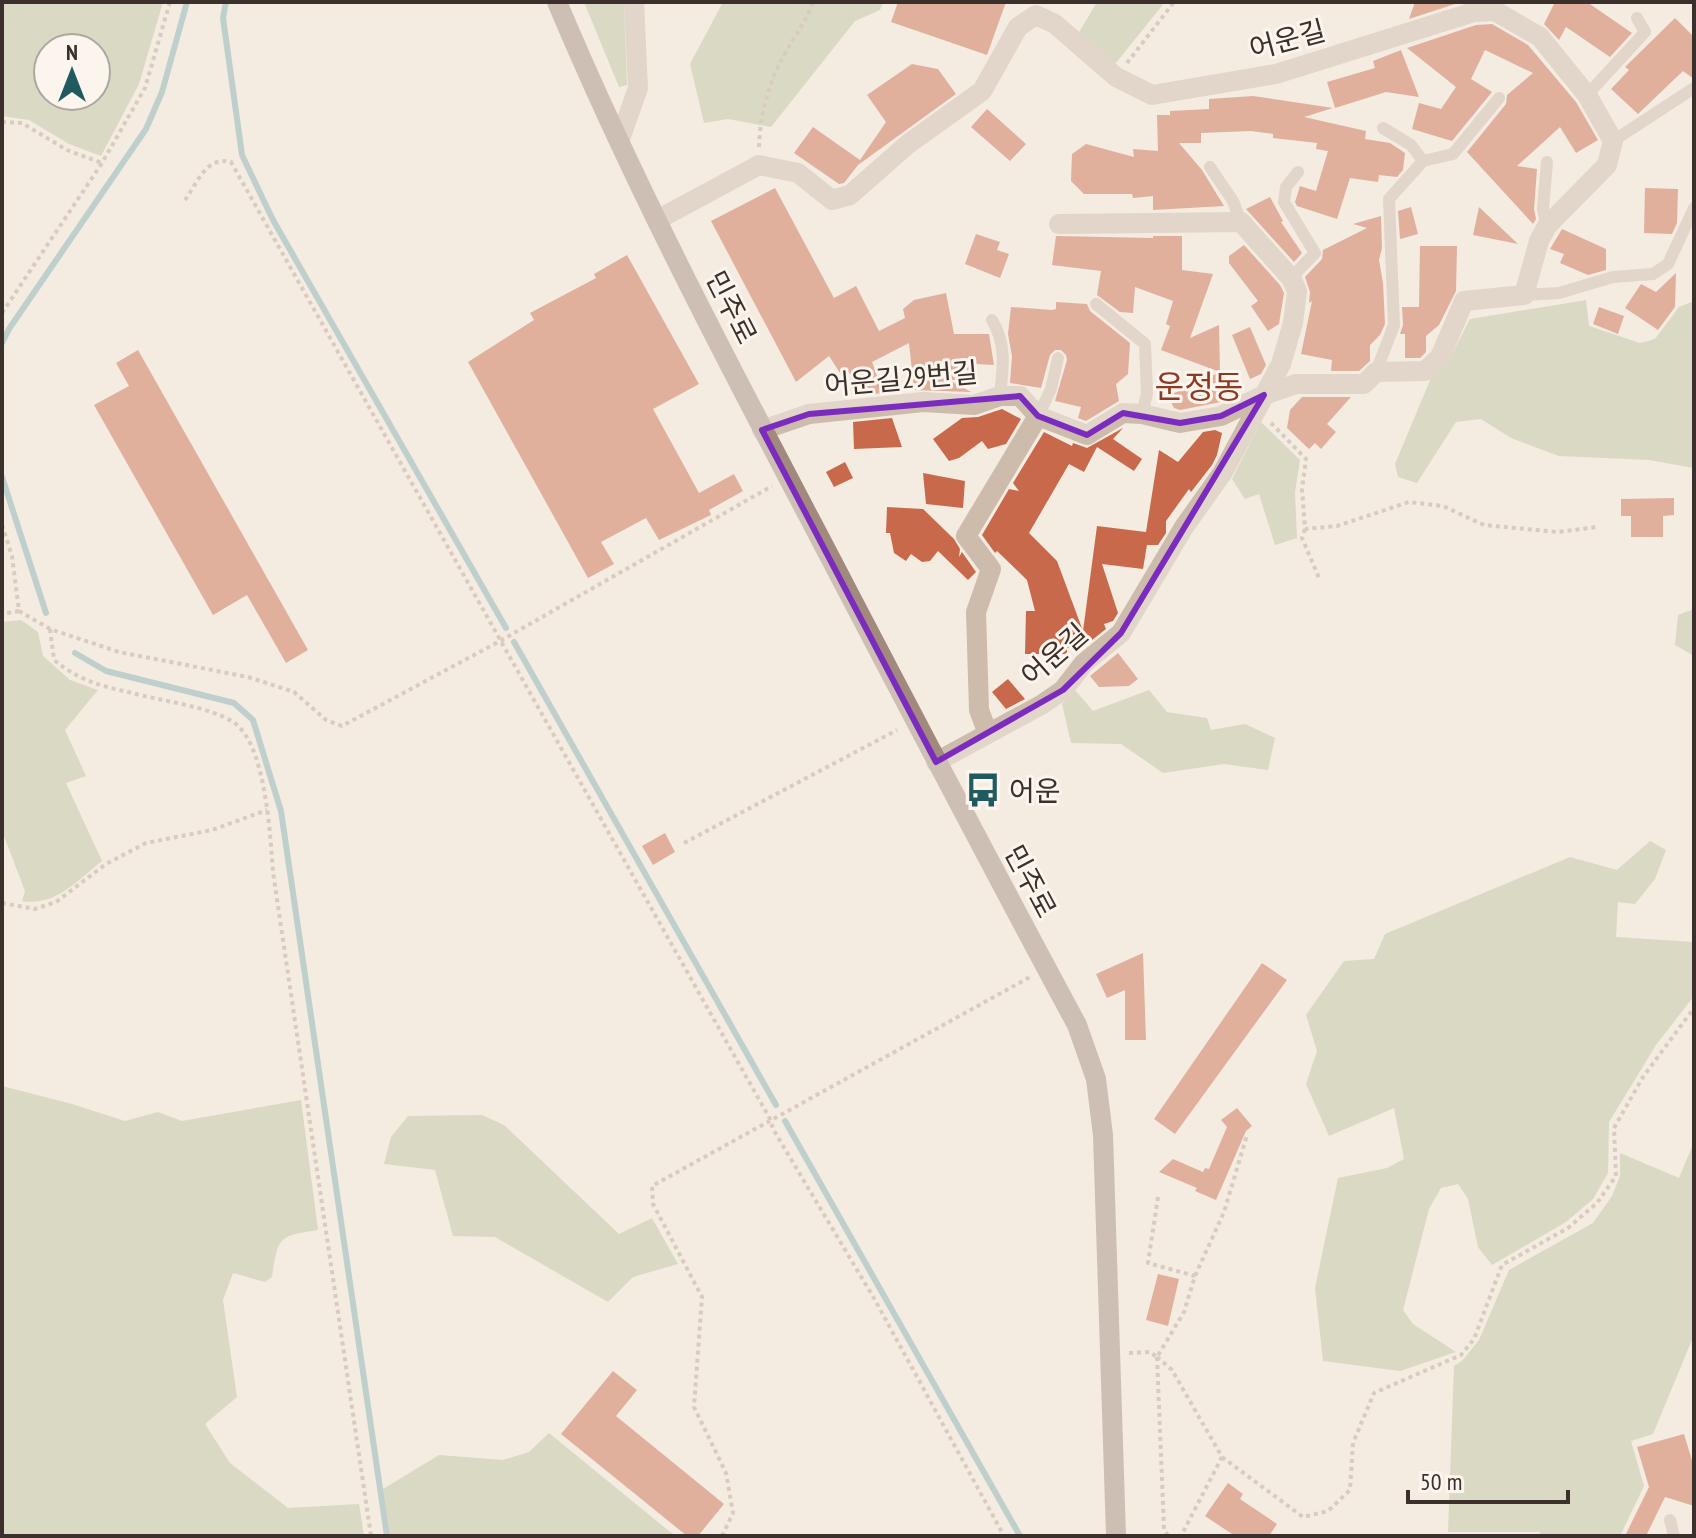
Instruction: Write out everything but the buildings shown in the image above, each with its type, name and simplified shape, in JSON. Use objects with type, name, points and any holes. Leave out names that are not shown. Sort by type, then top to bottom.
[{"type":"main road","name":"민주로","points":[[557,2],[594,90],[762,430],[1077,1025],[1096,1079],[1103,1135],[1116,1536]]},
{"type":"street","points":[[620,139],[638,88],[634,2]]},
{"type":"street","name":"어운길","points":[[759,165],[798,173],[832,200],[850,195],[908,144],[982,91],[1018,27],[1036,15],[1055,24],[1116,77],[1152,95],[1276,74],[1474,12],[1495,11],[1540,37],[1587,95],[1613,141]]},
{"type":"street","points":[[1264,395],[1296,384],[1364,384],[1376,372],[1425,371],[1440,357],[1464,301],[1524,295],[1539,241],[1547,226],[1607,165],[1613,141]]},
{"type":"street","points":[[657,220],[759,165]]},
{"type":"street","points":[[1059,224],[1241,222],[1291,278]]},
{"type":"street","name":"어운길","points":[[936,762],[1063,690],[1084,663],[1121,633],[1184,527],[1223,472],[1281,364],[1293,323],[1297,291],[1291,278]]},
{"type":"street","name":"어운길29번길","points":[[762,430],[809,414],[923,402],[974,405],[1000,396],[1020,396],[1038,416],[1087,435],[1123,413],[1180,423],[1221,416],[1264,395]]},
{"type":"street","name":"어운길","points":[[988,734],[979,710],[976,612],[991,569],[966,536],[1038,416]]},
{"type":"lane","points":[[1587,95],[1645,32],[1637,18]]},
{"type":"lane","points":[[1613,141],[1694,88]]},
{"type":"lane","points":[[1376,372],[1394,325],[1389,199],[1423,161],[1453,154],[1499,98]]},
{"type":"lane","points":[[1383,128],[1411,145],[1423,161]]},
{"type":"lane","points":[[1547,162],[1543,209],[1547,226]]},
{"type":"lane","points":[[1210,167],[1233,201],[1241,222]]},
{"type":"lane","points":[[1291,278],[1315,253],[1284,202],[1286,187],[1298,172]]},
{"type":"lane","points":[[1524,295],[1559,293],[1613,277],[1653,274],[1668,264],[1694,208]]},
{"type":"lane","points":[[1096,304],[1145,344],[1147,394],[1142,414]]},
{"type":"lane","name":"어운길29번길","points":[[992,320],[1001,334],[1004,353],[1000,396]]},
{"type":"lane","points":[[1038,416],[1051,389],[1058,358]]},
{"type":"lane","points":[[1670,1520],[1674,1536]]},
{"type":"path","points":[[2,313],[102,163],[145,88],[170,2]]},
{"type":"path","points":[[759,165],[759,118],[782,59],[806,20],[813,2]]},
{"type":"path","points":[[1116,77],[1174,2]]},
{"type":"path","points":[[2,122],[22,123],[67,150],[102,163]]},
{"type":"path","points":[[185,200],[210,164],[220,159],[231,162],[773,1129],[875,1300],[1004,1536]]},
{"type":"path","points":[[1264,395],[1271,423],[1306,459],[1302,489],[1305,529],[1302,538],[1319,578]]},
{"type":"path","points":[[2,614],[19,611],[50,629],[119,652],[248,677],[294,692],[326,720],[342,726],[500,641],[788,477]]},
{"type":"path","points":[[1305,529],[1337,526],[1409,502],[1443,506],[1484,525],[1557,532],[1597,527]]},
{"type":"path","points":[[2,525],[12,556],[19,611]]},
{"type":"path","points":[[50,629],[54,660],[73,675],[95,684],[204,711],[234,722],[252,743],[267,810],[273,872],[371,1536]]},
{"type":"path","points":[[684,843],[915,721]]},
{"type":"path","points":[[2,903],[35,909],[56,902],[106,864],[146,843],[212,830],[267,810]]},
{"type":"path","points":[[722,1536],[733,1513],[726,1473],[694,1407],[702,1297],[653,1204],[652,1186],[992,996],[1046,969]]},
{"type":"path","points":[[1110,1353],[1150,1352],[1157,1357],[1172,1370],[1222,1457],[1303,1517],[1328,1511],[1350,1490],[1353,1443],[1374,1393],[1461,1355],[1474,1339],[1502,1265],[1568,1228],[1597,1203],[1616,1176],[1614,1128],[1643,1077],[1694,1008]]},
{"type":"path","points":[[1168,1536],[1164,1529],[1157,1357],[1184,1312],[1195,1276],[1224,1212],[1247,1135]]},
{"type":"path","points":[[1158,1197],[1148,1263],[1195,1276]]},
{"type":"path","points":[[1181,1536],[1222,1457]]},
{"type":"highlighted area","points":[[1264,395],[1121,633],[1063,690],[936,762],[762,430],[809,414],[1020,396],[1038,416],[1087,435],[1123,413],[1180,423],[1221,416]]},
{"type":"green space","points":[[2,2],[163,2],[139,84],[101,156],[69,144],[29,120],[2,116]]},
{"type":"green space","points":[[584,2],[624,2],[627,85],[619,87]]},
{"type":"green space","points":[[723,2],[883,2],[880,10],[855,21],[771,127],[728,119],[704,123],[690,64]]},
{"type":"green space","points":[[1097,2],[1165,2],[1111,69],[1078,34]]},
{"type":"green space","points":[[1586,300],[1589,326],[1640,343],[1655,339],[1679,307],[1694,301],[1694,468],[1649,460],[1559,456],[1511,438],[1481,419],[1456,422],[1417,483],[1398,477],[1395,464],[1431,378],[1451,356],[1470,319]]},
{"type":"green space","points":[[1261,422],[1300,460],[1295,492],[1297,538],[1275,545],[1259,494],[1245,499],[1232,479]]},
{"type":"green space","points":[[1694,609],[1694,656],[1675,645],[1678,615]]},
{"type":"green space","points":[[21,620],[38,632],[43,656],[70,680],[98,690],[65,730],[86,776],[66,783],[102,861],[75,884],[55,896],[34,902],[22,901],[25,891],[2,831],[2,622]]},
{"type":"green space","points":[[1075,690],[1093,711],[1149,690],[1167,712],[1207,718],[1211,730],[1245,724],[1275,738],[1268,770],[1224,764],[1163,773],[1121,744],[1071,743],[1062,704]]},
{"type":"green space","points":[[1650,841],[1666,850],[1655,879],[1635,904],[1618,902],[1616,937],[1694,942],[1694,996],[1656,1045],[1609,1122],[1608,1173],[1593,1199],[1566,1222],[1492,1265],[1478,1247],[1468,1199],[1458,1184],[1441,1188],[1429,1209],[1403,1310],[1413,1324],[1456,1352],[1400,1371],[1323,1361],[1315,1288],[1338,1178],[1387,1168],[1404,1159],[1394,1108],[1329,1136],[1306,1084],[1317,1051],[1306,1015],[1344,961],[1374,959],[1385,934],[1570,857],[1617,870]]},
{"type":"green space","points":[[2,1086],[125,1121],[158,1112],[182,1121],[301,1100],[318,1230],[295,1234],[282,1241],[272,1277],[265,1282],[233,1273],[223,1300],[237,1397],[205,1424],[230,1463],[288,1508],[359,1504],[364,1536],[2,1536]]},
{"type":"green space","points":[[482,1115],[504,1125],[619,1234],[652,1218],[678,1264],[633,1277],[608,1302],[495,1237],[453,1236],[435,1170],[384,1164],[391,1137],[408,1116]]},
{"type":"green space","points":[[1694,1142],[1694,1335],[1653,1434],[1631,1441],[1644,1486],[1621,1534],[1624,1536],[1448,1532],[1454,1366],[1479,1340],[1509,1270],[1593,1223],[1612,1196],[1620,1176],[1620,1153],[1679,1178]]},
{"type":"green space","points":[[549,1433],[675,1536],[390,1536],[383,1489],[439,1455],[503,1460],[529,1452]]},
{"type":"waterway","points":[[2,343],[146,129],[162,92],[187,2]]},
{"type":"waterway","points":[[226,2],[223,18],[242,155],[273,220],[506,628]]},
{"type":"waterway","points":[[2,477],[46,613]]},
{"type":"waterway","points":[[514,642],[776,1105]]},
{"type":"waterway","points":[[75,653],[106,671],[234,703],[253,720],[281,811],[387,1536]]},
{"type":"waterway","points":[[785,1121],[1020,1536]]},
{"type":"place","name":"어운","points":[[983,790]]},
{"type":"district","name":"운정동","points":[[1199,386]]}]
